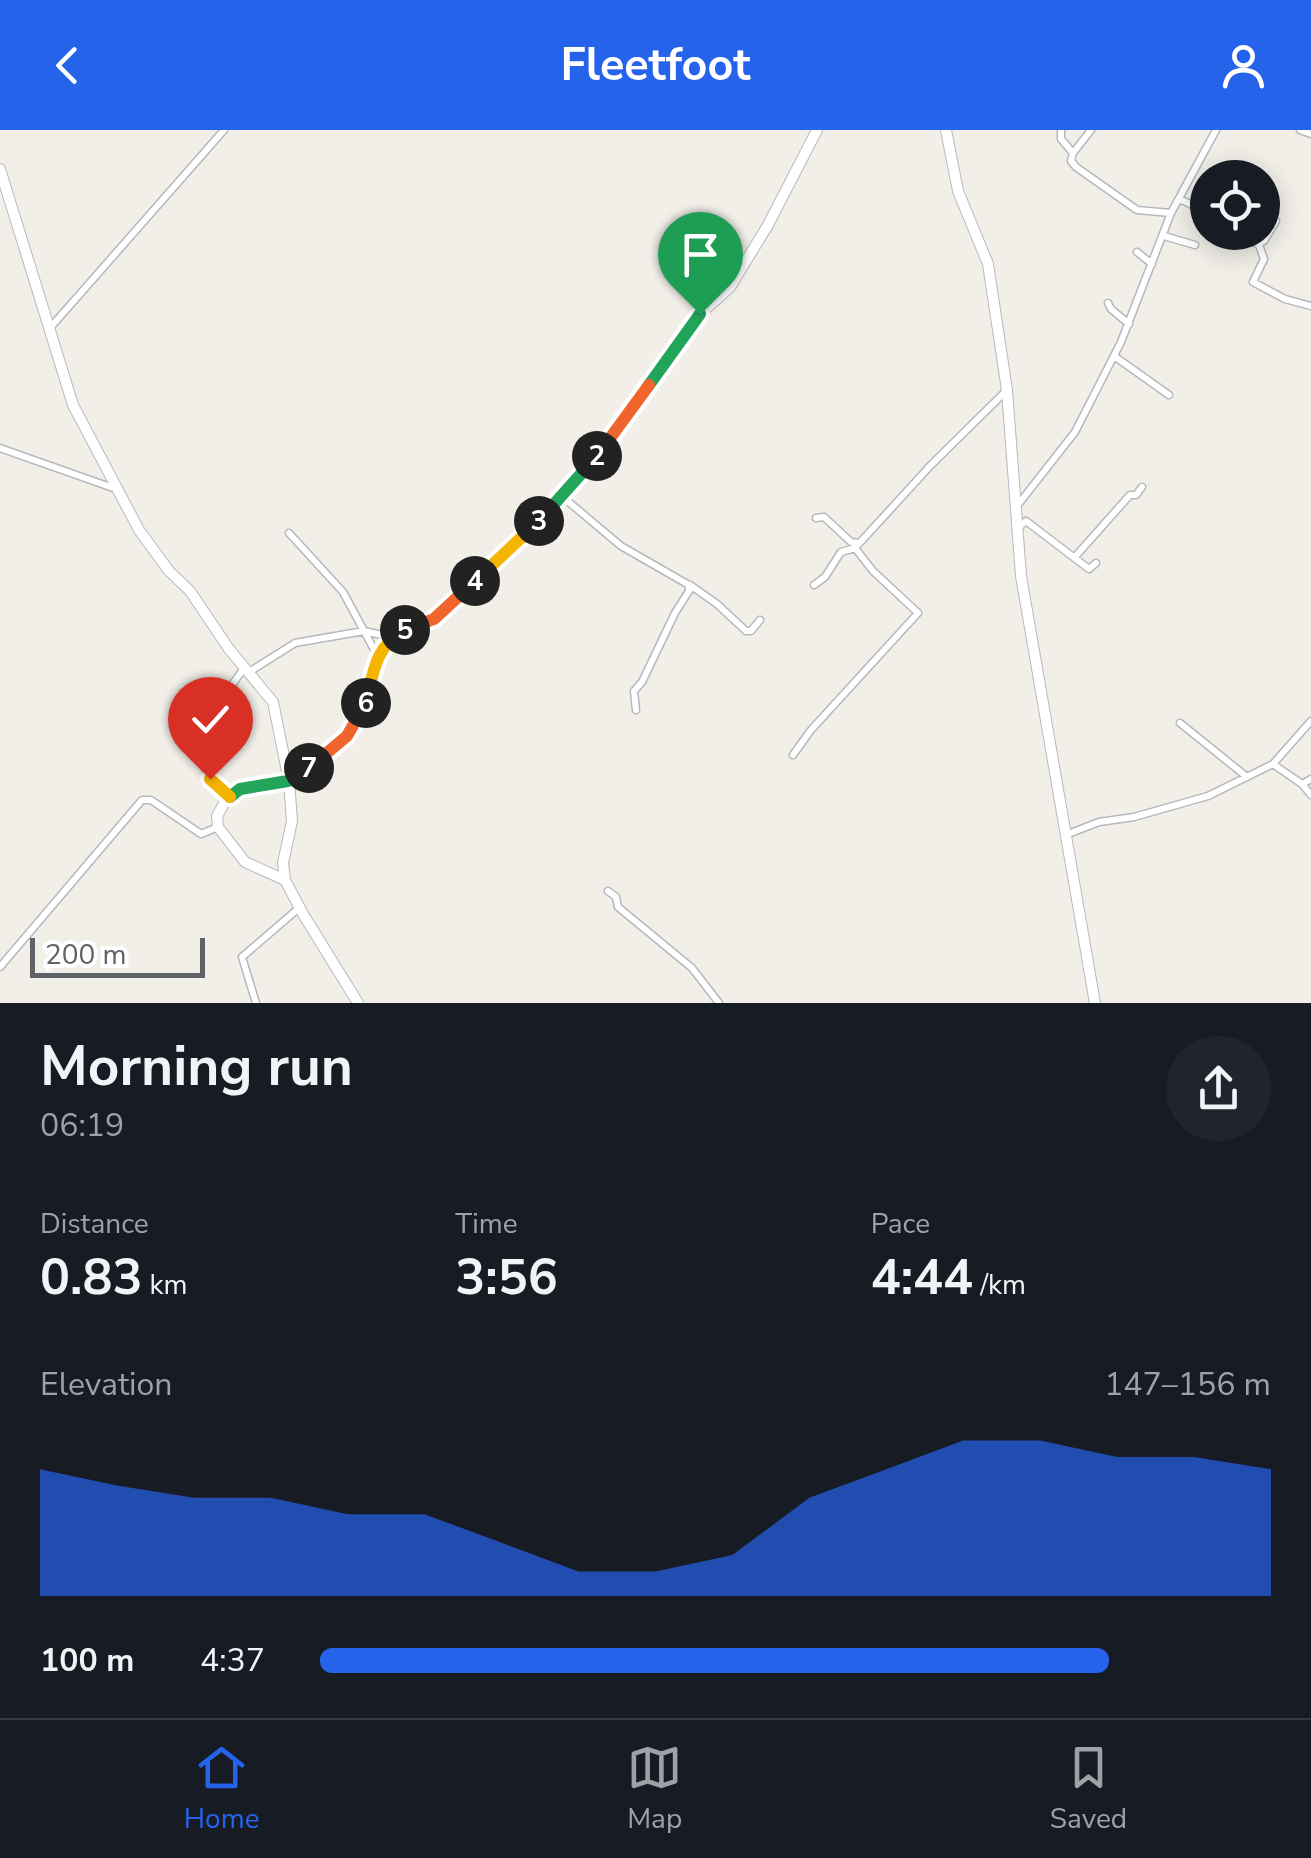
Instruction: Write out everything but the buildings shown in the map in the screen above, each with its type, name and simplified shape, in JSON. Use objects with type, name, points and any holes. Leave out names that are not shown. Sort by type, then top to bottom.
[{"type":"street","points":[[50,329],[224,130]]},
{"type":"street","points":[[285,880],[246,862],[218,827],[217,816],[240,789],[288,781],[328,755],[357,722],[365,706],[377,655],[391,637],[434,619],[562,498],[602,451],[700,314],[730,287],[768,225],[817,130]]},
{"type":"street","points":[[946,130],[958,191],[988,264],[1007,390],[1021,576],[1095,1003]]},
{"type":"street","points":[[1061,130],[1066,148],[1073,153]]},
{"type":"street","points":[[1092,130],[1071,161],[1137,210],[1170,213]]},
{"type":"street","points":[[1015,508],[1075,432],[1129,324],[1170,213],[1216,130]]},
{"type":"street","points":[[1300,130],[1311,134]]},
{"type":"street","points":[[0,168],[73,405],[116,489],[168,571],[190,592],[273,702],[292,820],[285,880],[358,1003]]},
{"type":"street","points":[[1178,199],[1190,204]]},
{"type":"street","points":[[1164,236],[1190,243]]},
{"type":"street","points":[[1260,250],[1264,259],[1253,282],[1311,306]]},
{"type":"street","points":[[1137,252],[1152,264]]},
{"type":"street","points":[[1108,303],[1129,324]]},
{"type":"street","points":[[1114,356],[1169,394]]},
{"type":"street","points":[[814,585],[825,577],[841,552],[857,546],[1007,390]]},
{"type":"street","points":[[0,448],[116,489]]},
{"type":"street","points":[[1074,558],[1130,495],[1136,495],[1142,487]]},
{"type":"street","points":[[562,498],[620,546],[689,585],[746,631],[751,631],[760,620]]},
{"type":"street","points":[[793,756],[811,730],[918,612],[872,570],[857,546],[824,517],[816,518]]},
{"type":"street","points":[[1016,530],[1026,522],[1089,569],[1096,562]]},
{"type":"street","points":[[289,533],[343,592],[377,655]]},
{"type":"street","points":[[636,710],[634,691],[690,591],[689,585]]},
{"type":"street","points":[[230,798],[210,779],[198,751],[207,720],[247,670],[295,643],[364,631],[391,637]]},
{"type":"street","points":[[1068,834],[1099,822],[1208,796],[1273,764],[1311,721]]},
{"type":"street","points":[[1180,723],[1247,777]]},
{"type":"street","points":[[1273,764],[1311,795]]},
{"type":"street","points":[[1302,784],[1311,778]]},
{"type":"street","points":[[0,966],[142,800],[150,800],[201,834],[218,827]]},
{"type":"street","points":[[608,891],[616,897],[618,907],[692,968],[719,1003]]},
{"type":"street","points":[[256,1003],[242,957],[299,908]]},
{"type":"route","points":[[210,779],[230,798],[240,789],[288,781],[328,755],[357,722],[365,706],[377,655],[391,637],[434,619],[562,498],[602,451],[700,314]]}]
